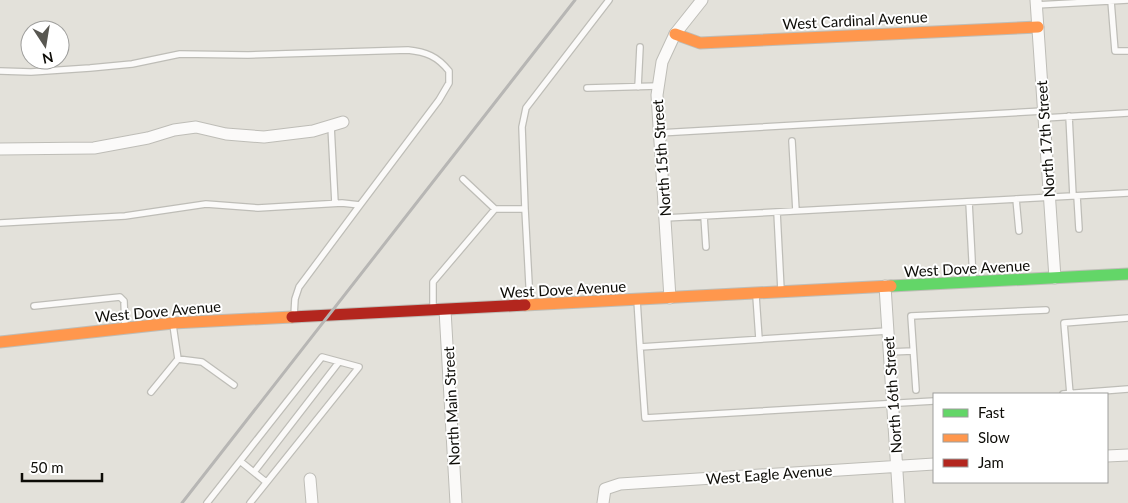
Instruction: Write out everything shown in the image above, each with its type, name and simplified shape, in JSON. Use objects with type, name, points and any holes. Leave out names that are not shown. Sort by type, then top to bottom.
[{"type":"main road","name":"West Cardinal Avenue","points":[[675,34],[700,43],[1038,27]]},
{"type":"main road","name":"West Dove Avenue","points":[[0,342],[173,323],[1128,274]]},
{"type":"street","name":"North 15th Street","points":[[670,298],[659,133],[658,86],[662,62],[675,34],[702,0]]},
{"type":"street","name":"North 17th Street","points":[[1036,3],[1055,278]]},
{"type":"street","points":[[0,149],[94,148],[196,127],[226,134],[264,137],[312,131],[343,122]]},
{"type":"street","name":"North 16th Street","points":[[885,286],[899,503]]},
{"type":"street","name":"North Main Street","points":[[439,310],[456,503]]},
{"type":"street","points":[[1108,456],[1128,455]]},
{"type":"street","name":"West Eagle Avenue","points":[[603,503],[605,489],[620,484],[933,464]]},
{"type":"street","points":[[310,479],[312,503]]},
{"type":"lane","points":[[530,306],[522,127],[526,108],[609,0]]},
{"type":"lane","points":[[1036,3],[1128,0]]},
{"type":"lane","points":[[1111,1],[1115,51],[1128,51]]},
{"type":"lane","points":[[638,87],[640,47]]},
{"type":"lane","points":[[0,71],[31,72],[107,66],[180,54],[248,55],[408,50],[426,52],[441,60],[450,71],[449,83],[439,100],[299,287],[295,299],[294,316]]},
{"type":"lane","points":[[587,88],[658,86]]},
{"type":"lane","points":[[659,133],[1044,114],[1068,116],[1128,113]]},
{"type":"lane","points":[[1068,116],[1079,229]]},
{"type":"lane","points":[[331,125],[335,203]]},
{"type":"lane","points":[[792,141],[796,211]]},
{"type":"lane","points":[[463,180],[495,209],[525,209]]},
{"type":"lane","points":[[665,218],[1128,193]]},
{"type":"lane","points":[[1016,199],[1019,231]]},
{"type":"lane","points":[[969,202],[974,282]]},
{"type":"lane","points":[[0,223],[125,216],[206,204],[258,208],[335,203],[360,205]]},
{"type":"lane","points":[[439,310],[433,282],[495,209]]},
{"type":"lane","points":[[777,212],[781,292]]},
{"type":"lane","points":[[704,216],[706,248]]},
{"type":"lane","points":[[756,294],[759,339]]},
{"type":"lane","points":[[34,306],[120,298],[124,301],[126,328]]},
{"type":"lane","points":[[637,300],[645,418],[933,401]]},
{"type":"lane","points":[[916,390],[912,316],[1046,310]]},
{"type":"lane","points":[[1070,393],[1064,323],[1128,318]]},
{"type":"lane","points":[[151,392],[178,359],[173,323]]},
{"type":"lane","points":[[640,347],[888,331]]},
{"type":"lane","points":[[889,352],[913,351]]},
{"type":"lane","points":[[208,503],[322,357],[358,367],[250,503]]},
{"type":"lane","points":[[178,359],[202,362],[234,385]]},
{"type":"lane","points":[[254,472],[339,362]]},
{"type":"lane","points":[[1082,393],[1128,389]]},
{"type":"lane","points":[[240,462],[266,482]]},
{"type":"railway","points":[[182,503],[575,0]]},
{"type":"traffic: fast","points":[[891,286],[1128,274]]},
{"type":"traffic: slow","points":[[675,34],[700,43],[1038,27]]},
{"type":"traffic: slow","points":[[525,305],[891,286]]},
{"type":"traffic: slow","points":[[0,342],[173,323],[292,317]]},
{"type":"traffic: jam","points":[[292,317],[525,305]]}]
